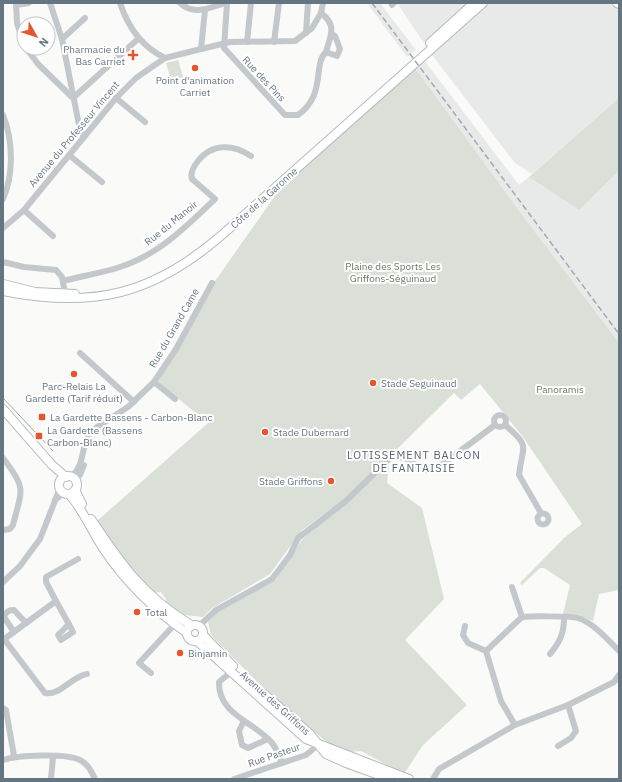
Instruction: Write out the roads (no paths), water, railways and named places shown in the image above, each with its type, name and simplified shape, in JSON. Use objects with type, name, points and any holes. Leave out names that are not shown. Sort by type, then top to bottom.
[{"type":"main road","name":"Côte de la Garonne","points":[[3,292],[34,298],[65,294],[90,293],[131,284],[158,274],[190,255],[220,231],[474,3]]},
{"type":"main road","name":"Côte de la Garonne","points":[[3,284],[57,296],[91,298],[133,288],[174,271],[192,259],[223,234],[483,3]]},
{"type":"main road","points":[[3,410],[52,465],[132,577],[189,629]]},
{"type":"main road","points":[[67,485],[107,554],[130,585],[151,606],[175,624],[189,629],[200,625],[203,630],[200,638]]},
{"type":"main road","name":"Avenue des Griffons","points":[[189,629],[190,639],[200,638],[310,734],[318,744]]},
{"type":"main road","name":"Avenue des Griffons","points":[[218,655],[231,672],[306,738],[318,744]]},
{"type":"main road","points":[[318,744],[326,754],[336,759],[390,779]]},
{"type":"main road","points":[[318,744],[408,779]]},
{"type":"street","points":[[17,16],[16,4],[29,3]]},
{"type":"street","points":[[50,3],[62,39],[80,130],[84,137]]},
{"type":"street","points":[[120,3],[128,22],[139,38],[152,52],[165,58],[223,44],[295,40],[312,28],[321,13],[323,3]]},
{"type":"street","points":[[180,3],[185,8],[195,11],[205,10],[226,3],[223,44]]},
{"type":"street","points":[[247,42],[251,3]]},
{"type":"street","points":[[274,42],[279,3]]},
{"type":"street","points":[[306,33],[308,3]]},
{"type":"street","points":[[391,3],[392,5],[394,3]]},
{"type":"street","points":[[201,49],[205,10]]},
{"type":"street","points":[[321,13],[329,23],[332,34],[337,39],[340,53],[335,56],[326,52]]},
{"type":"street","points":[[62,39],[85,18]]},
{"type":"street","name":"Rue des Pins","points":[[223,44],[227,54],[264,94],[285,115],[291,116],[298,115],[304,111],[314,98],[318,86],[322,58],[326,52],[332,34]]},
{"type":"street","points":[[73,98],[139,38]]},
{"type":"street","points":[[32,56],[38,64],[73,98]]},
{"type":"street","name":"Avenue du Professeur Vincent","points":[[3,228],[24,210],[116,98],[136,78],[165,58]]},
{"type":"street","points":[[116,98],[145,122]]},
{"type":"street","points":[[3,115],[8,132],[10,166],[8,187],[3,199]]},
{"type":"street","name":"Rue du Manoir","points":[[63,283],[121,267],[157,249],[215,199],[192,179],[191,175],[196,163],[205,153],[218,147],[226,146],[241,149],[251,156]]},
{"type":"street","points":[[69,155],[102,182]]},
{"type":"street","points":[[24,210],[53,236]]},
{"type":"street","points":[[3,262],[24,267],[56,270],[60,274],[65,294]]},
{"type":"street","points":[[57,296],[63,283]]},
{"type":"street","name":"Rue du Grand Came","points":[[3,582],[20,566],[40,539],[55,500],[84,467],[83,458],[87,437],[91,431],[134,402],[154,382],[176,349],[212,283]]},
{"type":"street","points":[[80,353],[134,402]]},
{"type":"street","points":[[154,382],[175,399]]},
{"type":"street","points":[[495,425],[494,419],[500,414],[506,419],[504,425]]},
{"type":"street","points":[[495,425],[499,427],[504,425]]},
{"type":"street","points":[[200,625],[216,610],[272,579],[290,555],[298,538],[346,501],[391,457],[401,456],[407,458],[423,470],[430,472],[495,425]]},
{"type":"street","points":[[504,425],[521,441],[524,454],[519,475],[541,513]]},
{"type":"street","points":[[3,458],[15,474],[22,490],[13,525],[10,528],[3,530]]},
{"type":"street","points":[[69,624],[46,582],[46,577],[78,559]]},
{"type":"street","points":[[512,587],[522,617]]},
{"type":"street","points":[[56,601],[4,640],[45,693],[52,693],[81,675],[87,674]]},
{"type":"street","points":[[14,632],[4,617],[10,610],[14,610],[26,623]]},
{"type":"street","points":[[486,651],[522,617],[577,617],[595,627],[619,651]]},
{"type":"street","points":[[550,654],[557,646],[564,633],[564,618]]},
{"type":"street","points":[[151,673],[139,663],[175,624]]},
{"type":"street","points":[[465,626],[463,635],[468,643],[486,651],[501,701],[515,725]]},
{"type":"street","points":[[231,672],[219,682],[219,687],[226,705],[244,722],[273,744],[282,763]]},
{"type":"street","points":[[433,779],[439,769],[515,725],[568,705],[614,682],[619,675]]},
{"type":"street","points":[[558,746],[571,738],[576,731],[568,705]]},
{"type":"street","points":[[3,708],[6,710],[6,725],[14,756]]},
{"type":"street","points":[[244,722],[239,735],[242,745],[248,748],[268,739]]},
{"type":"street","name":"Rue Pasteur","points":[[234,779],[306,756],[318,744]]},
{"type":"street","points":[[3,760],[14,756],[70,757],[80,760],[90,768],[94,779]]},
{"type":"street","points":[[51,779],[53,757]]},
{"type":"tram line","points":[[3,398],[53,451]]},
{"type":"railway","points":[[372,3],[619,334]]},
{"type":"place","name":"Pharmacie du Bas Carriet","points":[[133,55]]},
{"type":"place","name":"Point d'animation Carriet","points":[[195,68]]},
{"type":"place","name":"Parc-Relais La Gardette (Tarif réduit)","points":[[74,374]]},
{"type":"place","name":"Stade Seguinaud","points":[[373,383]]},
{"type":"place","name":"La Gardette Bassens - Carbon-Blanc","points":[[42,417]]},
{"type":"place","name":"Stade Dubernard","points":[[265,432]]},
{"type":"place","name":"La Gardette (Bassens Carbon-Blanc)","points":[[39,436]]},
{"type":"place","name":"Stade Griffons","points":[[331,481]]},
{"type":"place","name":"Total","points":[[137,612]]},
{"type":"place","name":"Binjamin","points":[[180,653]]},
{"type":"district","name":"LOTISSEMENT BALCON DE FANTAISIE","points":[[414,461]]},
{"type":"park label","name":"Plaine des Sports Les Griffons-Séguinaud","points":[[393,272]]},
{"type":"park label","name":"Panoramis","points":[[560,389]]}]
